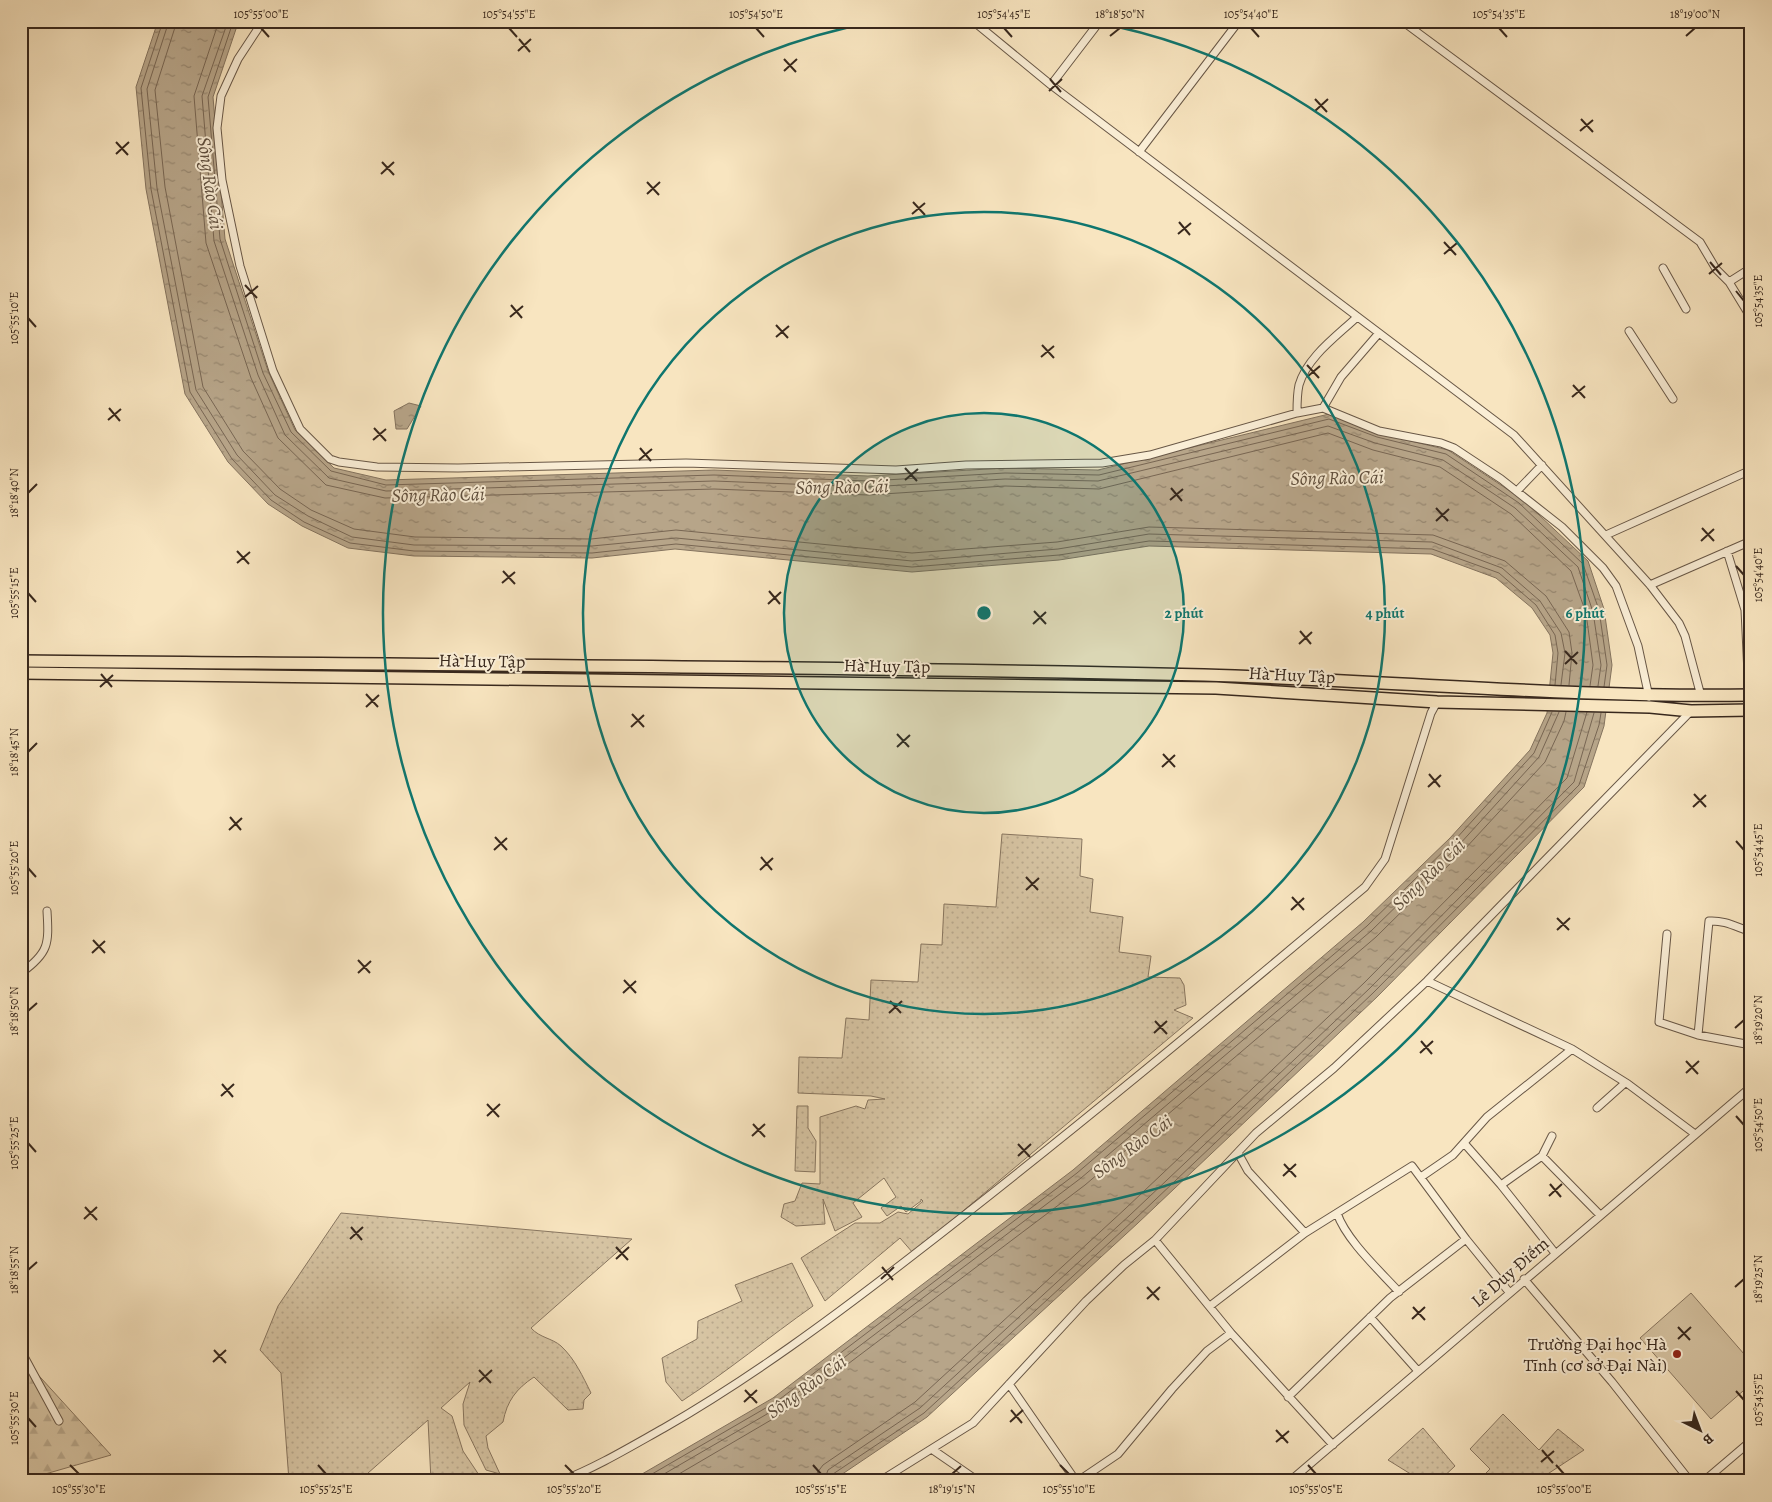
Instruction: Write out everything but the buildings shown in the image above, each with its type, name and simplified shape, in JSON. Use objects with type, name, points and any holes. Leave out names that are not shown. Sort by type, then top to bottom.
[{"type":"main road","name":"Hà Huy Tập","points":[[21,661],[629,666],[1208,675],[1531,692],[1701,696],[1750,695]]},
{"type":"main road","name":"Hà Huy Tập","points":[[21,673],[1216,688],[1437,702],[1650,707],[1692,711],[1751,710]]},
{"type":"street","points":[[263,21],[238,59],[221,96],[217,128],[222,180],[240,266],[273,370],[300,429],[330,459],[377,467],[458,468],[686,462],[896,470],[966,466],[1102,463],[1150,455],[1297,413],[1323,408],[1379,431],[1441,443],[1454,448],[1469,456],[1517,491],[1562,527],[1613,581],[1638,646],[1650,707]]},
{"type":"street","points":[[973,21],[1051,85],[1514,435],[1650,585],[1679,623],[1685,636],[1701,696]]},
{"type":"street","points":[[1051,85],[1100,21]]},
{"type":"street","points":[[1139,152],[1238,21]]},
{"type":"street","points":[[1402,21],[1700,242],[1716,269],[1729,282],[1751,318]]},
{"type":"street","points":[[1663,268],[1686,308]]},
{"type":"street","points":[[1729,282],[1751,268]]},
{"type":"street","points":[[1297,413],[1299,386],[1306,369],[1357,317]]},
{"type":"street","points":[[1629,331],[1673,399]]},
{"type":"street","points":[[1323,408],[1341,377],[1379,333]]},
{"type":"street","points":[[1517,491],[1542,466]]},
{"type":"street","points":[[1606,535],[1751,470]]},
{"type":"street","points":[[1650,585],[1751,541]]},
{"type":"street","points":[[1727,551],[1745,610],[1750,695]]},
{"type":"street","points":[[560,1481],[614,1456],[719,1396],[763,1368],[983,1202],[1365,886],[1385,859],[1428,722],[1437,702]]},
{"type":"street","points":[[880,1481],[933,1450],[973,1423],[1086,1301],[1154,1240],[1256,1133],[1334,1068],[1427,981],[1692,711]]},
{"type":"street","points":[[21,973],[37,962],[45,951],[47,911]]},
{"type":"street","points":[[1698,1035],[1709,921],[1732,924],[1751,932]]},
{"type":"street","points":[[1667,934],[1659,1022],[1698,1035],[1751,1046]]},
{"type":"street","points":[[1427,981],[1572,1048],[1625,1083],[1695,1134]]},
{"type":"street","points":[[1421,1177],[1453,1155],[1486,1116],[1572,1048]]},
{"type":"street","points":[[1598,1108],[1625,1083]]},
{"type":"street","name":"Lê Duy Điếm","points":[[1290,1481],[1600,1214],[1751,1087]]},
{"type":"street","points":[[1501,1184],[1542,1156],[1552,1136]]},
{"type":"street","points":[[1464,1143],[1501,1184],[1555,1253]]},
{"type":"street","points":[[1238,1153],[1248,1171],[1305,1233]]},
{"type":"street","points":[[1542,1156],[1600,1214]]},
{"type":"street","points":[[1210,1306],[1305,1233],[1412,1166],[1509,1292]]},
{"type":"street","points":[[1337,1213],[1343,1226],[1399,1292]]},
{"type":"street","points":[[1288,1397],[1370,1317],[1466,1238]]},
{"type":"street","points":[[1154,1240],[1231,1333],[1333,1445]]},
{"type":"street","points":[[1524,1279],[1612,1382],[1690,1481]]},
{"type":"street","points":[[1370,1317],[1418,1371]]},
{"type":"street","points":[[1010,1384],[1077,1481],[1118,1454],[1172,1388],[1207,1352],[1231,1333]]},
{"type":"street","points":[[21,1351],[59,1421]]},
{"type":"street","points":[[1704,1481],[1751,1441]]},
{"type":"street","points":[[933,1450],[978,1481]]},
{"type":"green space","points":[[1002,834],[1082,839],[1080,876],[1093,879],[1090,912],[1123,917],[1119,952],[1151,956],[1148,977],[1180,978],[1184,985],[1186,1005],[1174,1010],[1193,1018],[913,1253],[900,1238],[825,1301],[801,1258],[855,1223],[880,1223],[898,1212],[908,1214],[923,1201],[921,1199],[921,1201],[906,1212],[901,1206],[887,1216],[881,1208],[896,1197],[884,1178],[853,1203],[862,1217],[835,1231],[823,1199],[825,1224],[796,1226],[781,1217],[784,1204],[795,1201],[802,1183],[820,1184],[820,1117],[856,1106],[865,1109],[868,1100],[885,1099],[871,1096],[798,1093],[799,1057],[842,1058],[846,1018],[869,1020],[871,980],[918,982],[921,944],[942,945],[944,904],[996,907]]},
{"type":"green space","points":[[797,1106],[808,1106],[808,1128],[816,1141],[815,1172],[795,1171]]},
{"type":"green space","points":[[341,1213],[632,1239],[531,1328],[538,1334],[561,1346],[575,1362],[591,1393],[584,1400],[583,1409],[568,1410],[534,1377],[513,1396],[503,1422],[486,1436],[488,1448],[500,1474],[486,1470],[464,1425],[463,1404],[470,1382],[441,1408],[452,1416],[463,1451],[483,1481],[431,1481],[428,1420],[359,1481],[289,1481],[281,1373],[260,1350],[278,1306]]},
{"type":"green space","points":[[792,1263],[813,1306],[682,1401],[666,1382],[662,1358],[697,1339],[698,1321],[742,1301],[735,1285]]},
{"type":"green space","points":[[1691,1293],[1751,1362],[1751,1384],[1711,1419],[1640,1338]]},
{"type":"green space","points":[[21,1356],[111,1455],[21,1481]]},
{"type":"green space","points":[[1503,1414],[1539,1450],[1558,1429],[1584,1450],[1537,1481],[1478,1481],[1490,1469],[1470,1449]]},
{"type":"green space","points":[[1423,1428],[1455,1466],[1439,1481],[1422,1481],[1388,1460]]},
{"type":"water","name":"Sông Rào Cái","points":[[158,21],[242,21],[236,29],[213,97],[225,239],[268,371],[295,430],[334,468],[386,480],[714,470],[868,476],[1005,468],[1098,470],[1329,414],[1378,433],[1448,450],[1522,499],[1588,561],[1604,609],[1612,665],[1604,726],[1584,787],[1377,997],[1138,1223],[927,1417],[832,1481],[630,1481],[773,1398],[1073,1170],[1363,922],[1450,838],[1530,750],[1547,713],[1553,653],[1550,635],[1532,608],[1496,578],[1431,554],[1149,546],[1059,560],[912,572],[675,549],[592,558],[414,556],[348,548],[302,526],[268,504],[228,462],[185,394],[146,189],[136,87]]},
{"type":"water","points":[[409,403],[421,406],[407,429],[396,429],[394,411]]},
{"type":"place","name":"Trường Đại học Hà Tĩnh (cơ sở Đại Nài)","points":[[1677,1354]]}]
